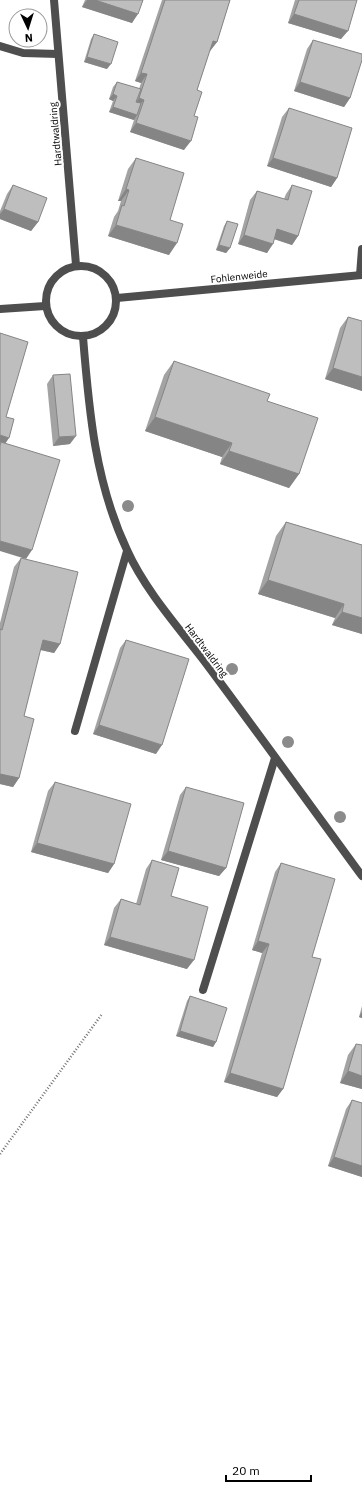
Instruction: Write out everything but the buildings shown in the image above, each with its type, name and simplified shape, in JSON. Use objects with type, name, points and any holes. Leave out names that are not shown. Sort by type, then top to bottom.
[{"type":"street","name":"Hardtwaldring","points":[[54,0],[76,266]]},
{"type":"street","points":[[0,46],[23,53],[58,54]]},
{"type":"street","points":[[361,275],[362,249]]},
{"type":"street","points":[[76,266],[93,267],[111,281],[117,298],[113,319],[101,331],[83,337],[67,335],[49,318],[45,306],[47,288],[57,274],[76,266]]},
{"type":"street","name":"Fohlenweide","points":[[117,298],[361,275]]},
{"type":"street","points":[[0,309],[45,306]]},
{"type":"street","name":"Hardtwaldring","points":[[83,337],[94,445],[107,496],[127,551],[166,612],[362,876]]},
{"type":"street","points":[[75,731],[127,551]]},
{"type":"street","points":[[203,990],[275,758]]},
{"type":"path","points":[[0,1154],[102,1014]]}]
